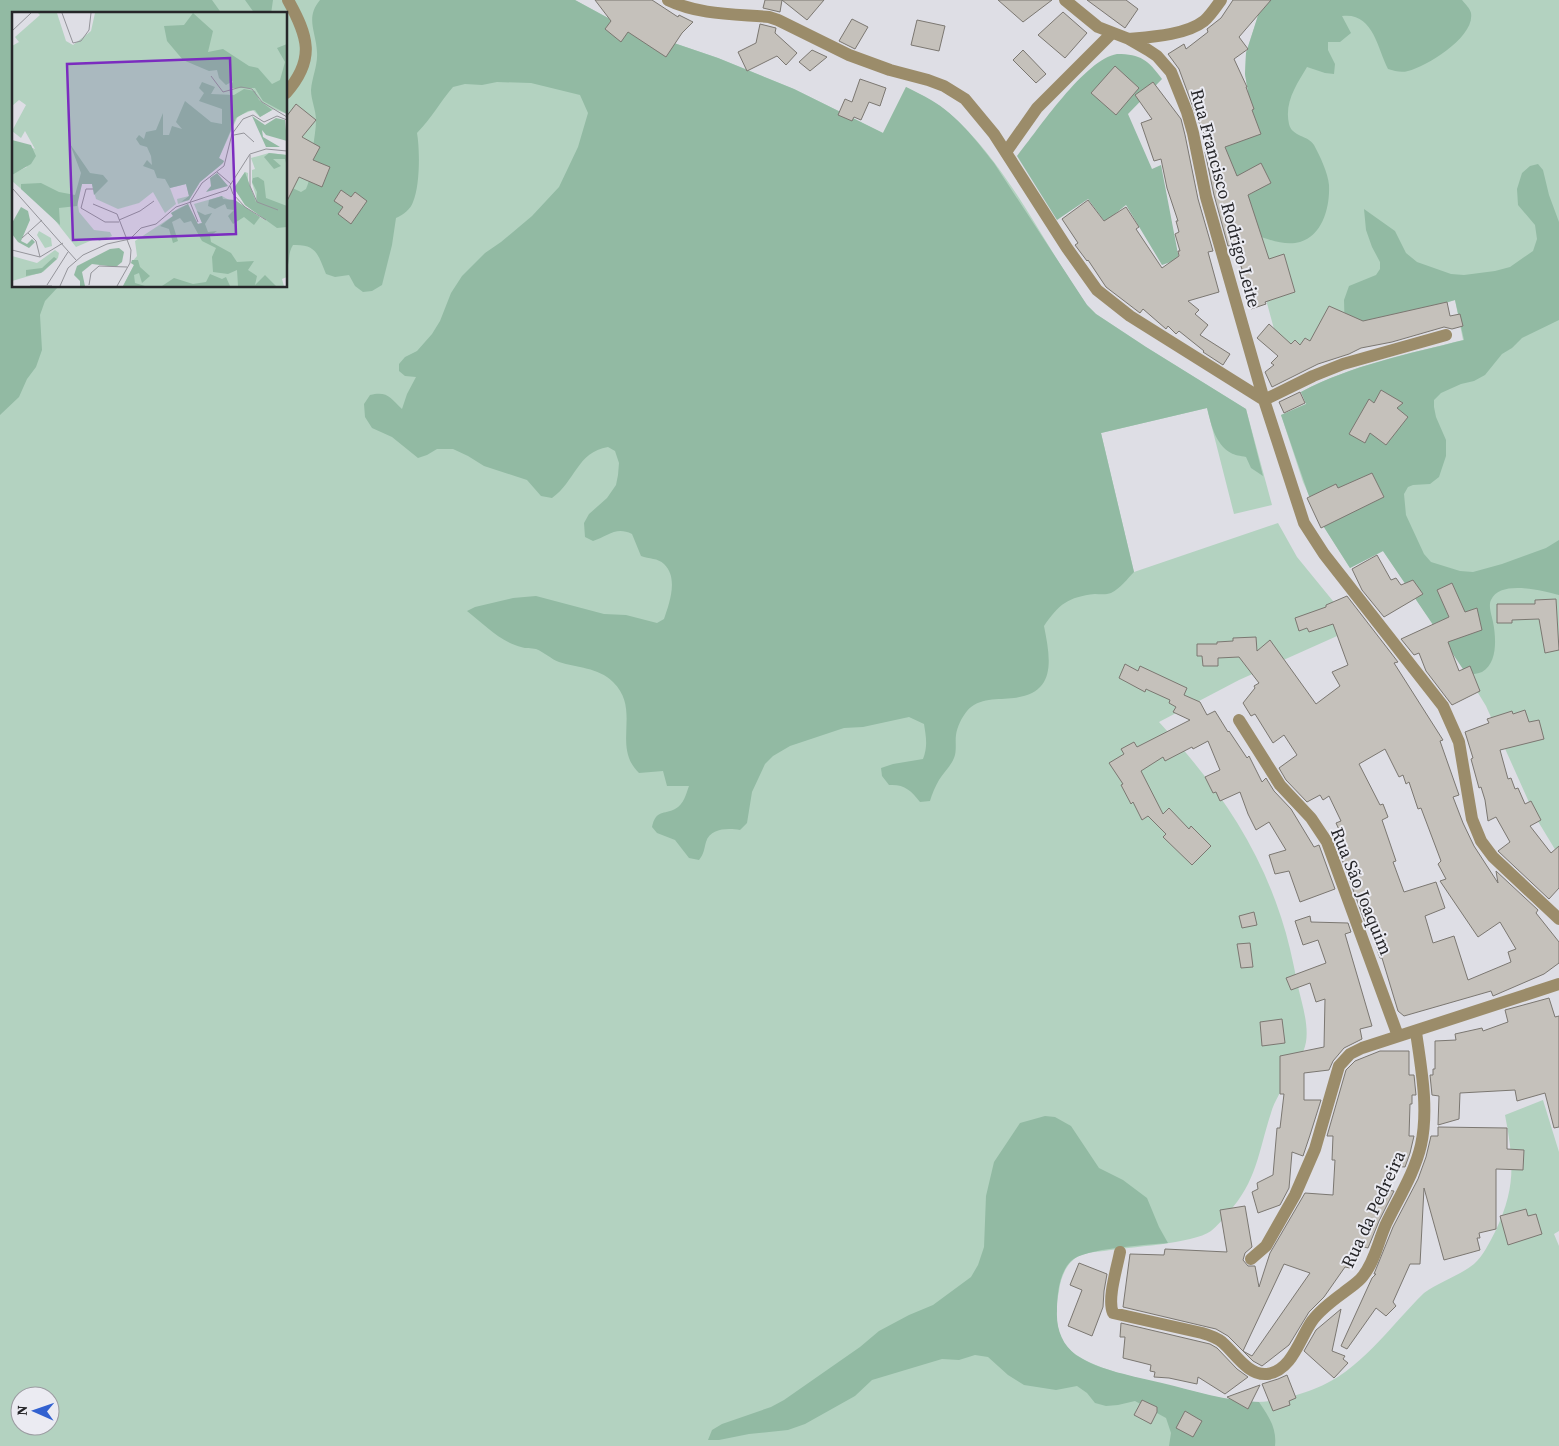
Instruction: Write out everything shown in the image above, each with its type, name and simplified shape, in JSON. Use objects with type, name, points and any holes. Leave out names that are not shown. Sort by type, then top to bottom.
[{"type":"street","points":[[288,0],[303,27],[307,48],[306,58],[300,75],[288,90]]},
{"type":"street","points":[[668,0],[694,9],[778,20],[849,55],[944,86],[960,96],[974,109],[994,134],[1091,283],[1114,305],[1264,400],[1313,376],[1343,364],[1446,335]]},
{"type":"street","points":[[694,0],[726,14]]},
{"type":"street","name":"Rua Francisco Rodrigo Leite","points":[[1065,0],[1098,27],[1129,39],[1153,53],[1164,63],[1174,79],[1193,133],[1206,197],[1264,400],[1299,511],[1310,534],[1443,706],[1459,742],[1472,819],[1481,841],[1492,857],[1559,919]]},
{"type":"street","points":[[1164,63],[1162,51],[1164,43],[1169,37],[1204,21],[1221,0]]},
{"type":"street","points":[[1129,39],[1152,37],[1181,31]]},
{"type":"street","points":[[1006,152],[1037,108],[1112,34]]},
{"type":"street","name":"Rua São Joaquim","points":[[1239,720],[1280,785],[1311,818],[1327,842],[1398,1036]]},
{"type":"street","points":[[1251,1259],[1266,1246],[1295,1195],[1315,1149],[1339,1066],[1350,1054],[1398,1036],[1416,1032],[1559,984]]},
{"type":"street","name":"Rua da Pedreira","points":[[1120,1252],[1111,1300],[1113,1313],[1213,1337],[1222,1342],[1249,1368],[1257,1372],[1268,1374],[1285,1365],[1314,1319],[1333,1300],[1358,1282],[1368,1268],[1417,1159],[1423,1127],[1423,1092],[1416,1032]]},
{"type":"green space","points":[[0,0],[575,0],[621,25],[718,58],[794,89],[883,133],[906,87],[939,105],[970,133],[989,156],[1023,204],[1087,305],[1096,314],[1246,409],[1272,505],[1234,514],[1207,408],[1101,433],[1134,572],[1278,523],[1297,557],[1355,628],[1239,680],[1159,722],[1198,767],[1231,813],[1259,862],[1271,888],[1288,941],[1306,1020],[1306,1042],[1299,1060],[1274,1104],[1256,1166],[1238,1201],[1218,1225],[1202,1235],[1176,1242],[1090,1253],[1081,1255],[1073,1260],[1064,1272],[1061,1280],[1056,1313],[1058,1329],[1064,1343],[1078,1356],[1103,1368],[1244,1402],[1278,1400],[1307,1392],[1331,1381],[1360,1360],[1374,1347],[1424,1293],[1456,1276],[1481,1257],[1502,1216],[1510,1188],[1511,1161],[1505,1115],[1543,1100],[1559,1152],[1559,1231],[1554,1234],[1559,1246],[1559,1446],[0,1446]]},
{"type":"green space","points":[[0,0],[212,0],[221,12],[12,12],[12,288],[57,288],[45,301],[40,315],[42,350],[36,367],[27,379],[19,397],[0,415]]},
{"type":"green space","points":[[245,0],[273,0],[271,12],[254,12]]},
{"type":"green space","points":[[320,0],[575,0],[621,25],[718,58],[794,89],[883,133],[906,87],[919,93],[940,106],[966,128],[994,163],[1087,305],[1096,314],[1246,409],[1263,476],[1251,468],[1246,457],[1232,454],[1221,444],[1214,433],[1207,408],[1101,433],[1134,572],[1121,586],[1111,593],[1078,597],[1065,603],[1054,612],[1044,626],[1049,661],[1048,672],[1044,681],[1038,689],[1028,695],[983,701],[967,711],[957,729],[954,758],[939,780],[930,801],[920,802],[907,789],[889,785],[882,776],[881,768],[923,759],[926,746],[924,724],[909,717],[863,727],[844,728],[790,746],[773,756],[765,764],[752,792],[747,823],[740,830],[725,829],[711,834],[699,860],[689,858],[675,840],[657,833],[652,827],[658,815],[671,811],[681,804],[689,786],[667,786],[663,771],[639,773],[631,762],[627,751],[625,704],[621,693],[613,682],[601,673],[559,662],[536,649],[523,648],[506,641],[467,611],[475,607],[513,598],[536,596],[604,614],[626,615],[657,623],[664,619],[672,591],[672,584],[669,570],[664,564],[641,556],[632,534],[617,531],[593,541],[585,537],[584,523],[589,514],[607,498],[616,485],[619,463],[615,451],[608,447],[589,455],[552,498],[541,496],[527,480],[484,466],[453,449],[437,449],[418,458],[392,437],[372,428],[365,417],[364,404],[370,395],[385,395],[402,409],[416,377],[405,376],[399,371],[399,364],[405,357],[417,351],[432,334],[440,321],[451,293],[462,276],[485,253],[532,216],[559,187],[578,147],[588,113],[580,95],[531,83],[497,82],[482,85],[465,84],[453,87],[417,133],[419,168],[417,187],[412,205],[396,218],[392,245],[382,285],[372,291],[363,292],[355,286],[349,275],[335,277],[326,274],[316,252],[307,246],[293,245],[288,263],[288,186],[301,192],[306,189],[311,169],[316,120],[311,90],[317,57],[312,19]]},
{"type":"green space","points":[[1263,0],[1559,0],[1559,856],[1536,818],[1486,706],[1461,665],[1383,551],[1350,568],[1322,524],[1303,482],[1281,415],[1306,404],[1301,392],[1360,367],[1463,340],[1455,300],[1394,318],[1283,362],[1216,116],[1250,104],[1245,74],[1246,53]]},
{"type":"green space","points":[[1263,0],[1462,0],[1471,13],[1466,31],[1458,41],[1437,57],[1416,68],[1403,72],[1388,69],[1377,42],[1367,25],[1352,16],[1342,16],[1351,33],[1340,42],[1328,42],[1328,50],[1335,64],[1334,74],[1307,67],[1296,87],[1288,108],[1291,128],[1314,145],[1321,159],[1329,185],[1328,202],[1320,227],[1308,238],[1294,243],[1274,241],[1248,233],[1216,116],[1250,104],[1245,74],[1246,53]]},
{"type":"green space","points":[[1117,54],[1132,55],[1143,59],[1162,79],[1128,114],[1152,169],[1161,165],[1179,259],[1162,265],[1126,205],[1105,222],[1088,199],[1057,220],[1017,156],[1049,114],[1077,82],[1091,68],[1104,59]]},
{"type":"green space","points":[[1538,164],[1543,170],[1549,195],[1559,222],[1559,320],[1522,338],[1512,348],[1502,354],[1485,375],[1441,393],[1434,400],[1436,417],[1446,440],[1446,456],[1439,477],[1430,484],[1408,487],[1404,494],[1406,515],[1424,554],[1431,562],[1460,571],[1473,572],[1502,564],[1546,548],[1559,540],[1559,595],[1522,588],[1503,590],[1496,594],[1491,600],[1490,605],[1495,635],[1495,649],[1491,662],[1482,672],[1467,675],[1383,551],[1350,568],[1322,524],[1310,499],[1281,415],[1306,404],[1301,392],[1340,374],[1401,355],[1464,340],[1455,300],[1394,318],[1345,337],[1344,300],[1349,286],[1376,275],[1380,269],[1380,262],[1366,230],[1364,209],[1395,231],[1406,253],[1417,262],[1451,274],[1464,275],[1495,271],[1510,267],[1533,251],[1537,239],[1535,225],[1518,205],[1517,189],[1522,173],[1530,166]]},
{"type":"green space","points":[[1045,1116],[1055,1117],[1071,1126],[1099,1168],[1123,1180],[1147,1198],[1168,1243],[1102,1250],[1089,1253],[1071,1261],[1061,1278],[1057,1305],[1059,1330],[1067,1346],[1085,1361],[1118,1372],[1223,1398],[1259,1402],[1273,1428],[1275,1446],[1169,1446],[1171,1433],[1166,1418],[1135,1401],[1106,1406],[1095,1403],[1087,1393],[1077,1386],[1056,1390],[1024,1385],[1008,1375],[988,1357],[975,1355],[959,1360],[942,1359],[872,1380],[855,1396],[805,1424],[788,1430],[708,1440],[712,1430],[722,1424],[771,1407],[784,1400],[860,1347],[879,1331],[933,1305],[971,1277],[978,1265],[984,1247],[986,1196],[994,1162],[1020,1123]]},
{"type":"building","points":[[595,0],[652,0],[678,17],[679,15],[693,22],[682,33],[666,57],[628,32],[621,42],[605,29],[611,21]]},
{"type":"building","points":[[765,0],[782,0],[780,12],[763,8]]},
{"type":"building","points":[[782,0],[824,0],[807,20]]},
{"type":"building","points":[[998,0],[1052,0],[1023,22]]},
{"type":"building","points":[[1087,0],[1126,0],[1138,9],[1125,28]]},
{"type":"building","points":[[1233,0],[1271,0],[1239,37],[1248,49],[1234,59],[1247,87],[1254,109],[1252,110],[1261,134],[1225,147],[1237,176],[1261,163],[1271,183],[1248,195],[1269,259],[1284,254],[1295,292],[1251,309],[1239,270],[1242,269],[1233,245],[1228,246],[1214,195],[1205,152],[1207,154],[1212,151],[1197,118],[1179,69],[1168,54],[1184,44],[1186,49],[1208,32],[1207,29],[1221,18]]},
{"type":"building","points":[[1063,12],[1087,33],[1065,58],[1038,35]]},
{"type":"building","points":[[852,19],[868,27],[855,49],[839,41]]},
{"type":"building","points":[[917,20],[945,26],[939,51],[911,45]]},
{"type":"building","points":[[760,24],[776,28],[775,33],[797,53],[786,65],[777,56],[747,71],[738,52],[756,43]]},
{"type":"building","points":[[812,50],[827,57],[810,71],[799,62]]},
{"type":"building","points":[[1023,50],[1046,74],[1036,83],[1013,60]]},
{"type":"building","points":[[1115,66],[1139,88],[1116,115],[1091,93]]},
{"type":"building","points":[[860,79],[886,88],[880,106],[869,102],[861,120],[854,117],[852,121],[838,115],[845,99],[852,102]]},
{"type":"building","points":[[1153,82],[1181,119],[1198,199],[1213,251],[1208,252],[1219,292],[1188,301],[1199,310],[1195,314],[1208,325],[1200,335],[1230,354],[1223,365],[1203,352],[1179,331],[1176,334],[1168,326],[1166,329],[1143,309],[1140,313],[1106,287],[1088,260],[1075,245],[1078,243],[1062,219],[1088,200],[1104,221],[1126,207],[1139,227],[1136,229],[1162,268],[1179,256],[1178,251],[1180,251],[1175,234],[1179,232],[1176,221],[1178,221],[1167,188],[1161,159],[1154,161],[1141,123],[1152,119],[1135,95]]},
{"type":"building","points":[[296,104],[316,120],[302,137],[320,147],[313,160],[330,167],[322,187],[299,177],[288,199],[288,114]]},
{"type":"building","points":[[341,190],[351,197],[355,192],[367,201],[351,224],[338,214],[343,207],[334,201]]},
{"type":"building","points":[[1447,302],[1450,316],[1460,314],[1463,326],[1452,329],[1444,327],[1392,342],[1361,348],[1318,364],[1272,387],[1265,372],[1274,365],[1271,363],[1278,356],[1257,338],[1269,324],[1291,344],[1295,340],[1300,345],[1305,338],[1310,341],[1329,306],[1363,321]]},
{"type":"building","points":[[1381,390],[1403,403],[1397,408],[1408,417],[1386,445],[1370,433],[1365,443],[1349,434],[1369,399],[1374,403]]},
{"type":"building","points":[[1300,392],[1305,403],[1284,413],[1279,402]]},
{"type":"building","points":[[1372,473],[1384,497],[1321,528],[1307,498],[1336,484],[1338,488]]},
{"type":"building","points":[[1377,555],[1391,580],[1396,578],[1401,585],[1413,580],[1423,594],[1384,617],[1362,590],[1352,569]]},
{"type":"building","points":[[1452,583],[1465,612],[1477,608],[1482,630],[1448,642],[1459,671],[1470,666],[1480,691],[1452,705],[1426,671],[1419,653],[1414,655],[1401,639],[1449,617],[1437,590]]},
{"type":"building","points":[[1347,596],[1398,662],[1394,663],[1443,740],[1440,741],[1459,795],[1453,797],[1474,846],[1498,883],[1496,871],[1538,910],[1536,913],[1559,942],[1559,963],[1544,974],[1493,996],[1491,991],[1404,1016],[1398,1011],[1382,958],[1380,958],[1369,927],[1367,928],[1334,837],[1341,834],[1336,823],[1341,821],[1329,796],[1323,800],[1320,795],[1307,802],[1286,780],[1279,768],[1297,755],[1284,735],[1273,743],[1255,714],[1251,716],[1243,703],[1255,688],[1254,686],[1259,683],[1239,657],[1218,658],[1218,666],[1203,666],[1202,656],[1197,656],[1197,644],[1217,644],[1217,642],[1233,641],[1233,638],[1256,637],[1257,651],[1270,640],[1316,704],[1340,686],[1332,672],[1348,665],[1333,624],[1309,632],[1307,628],[1299,631],[1295,618],[1326,607],[1326,605]],"holes":[[[1385,749],[1399,777],[1403,775],[1406,784],[1409,782],[1418,809],[1421,808],[1441,861],[1438,864],[1446,879],[1440,881],[1478,937],[1500,922],[1516,949],[1508,952],[1511,962],[1468,980],[1454,936],[1433,943],[1425,916],[1445,908],[1436,882],[1404,892],[1393,862],[1396,861],[1382,820],[1388,817],[1383,804],[1380,805],[1359,764]]]},
{"type":"building","points":[[1556,599],[1559,650],[1545,653],[1539,619],[1512,620],[1512,623],[1497,623],[1497,604],[1535,604],[1535,600]]},
{"type":"building","points":[[1125,664],[1138,671],[1140,666],[1187,688],[1184,695],[1200,702],[1207,715],[1215,711],[1247,758],[1249,756],[1262,782],[1266,778],[1274,791],[1291,809],[1314,847],[1319,845],[1335,889],[1300,902],[1289,871],[1275,874],[1269,855],[1286,850],[1269,822],[1256,830],[1240,792],[1220,801],[1216,792],[1213,793],[1205,777],[1220,770],[1208,741],[1165,761],[1163,757],[1141,771],[1163,814],[1169,808],[1189,829],[1191,826],[1211,846],[1192,865],[1163,837],[1166,834],[1148,816],[1142,820],[1133,802],[1131,804],[1121,785],[1123,784],[1109,763],[1124,754],[1121,749],[1134,742],[1137,747],[1190,720],[1173,712],[1176,707],[1169,703],[1170,700],[1146,689],[1145,692],[1119,678]]},
{"type":"building","points":[[1525,710],[1529,722],[1539,720],[1544,739],[1500,750],[1508,779],[1511,778],[1515,789],[1518,788],[1525,804],[1531,801],[1541,820],[1530,826],[1551,853],[1559,846],[1559,888],[1549,899],[1498,851],[1510,842],[1496,817],[1488,821],[1485,800],[1481,787],[1479,788],[1465,732],[1489,723],[1487,719],[1512,711],[1513,714]]},
{"type":"building","points":[[1254,912],[1257,925],[1242,928],[1239,916]]},
{"type":"building","points":[[1310,916],[1311,922],[1348,923],[1351,932],[1345,934],[1372,1026],[1360,1029],[1362,1039],[1344,1048],[1333,1061],[1329,1070],[1304,1073],[1304,1100],[1321,1100],[1310,1135],[1303,1156],[1292,1152],[1289,1188],[1280,1205],[1258,1213],[1252,1192],[1258,1189],[1257,1183],[1273,1175],[1277,1128],[1280,1128],[1284,1094],[1280,1094],[1280,1056],[1324,1047],[1325,999],[1316,1002],[1310,983],[1291,990],[1286,978],[1326,963],[1318,940],[1303,945],[1295,921]]},
{"type":"building","points":[[1250,943],[1253,967],[1241,968],[1237,944]]},
{"type":"building","points":[[1549,998],[1555,1017],[1559,1016],[1559,1127],[1554,1128],[1545,1093],[1517,1101],[1515,1090],[1460,1093],[1459,1119],[1438,1125],[1439,1096],[1432,1095],[1430,1075],[1433,1075],[1433,1069],[1435,1069],[1435,1041],[1456,1040],[1455,1034],[1482,1028],[1483,1031],[1508,1022],[1505,1010]]},
{"type":"building","points":[[1282,1019],[1285,1043],[1262,1046],[1260,1022]]},
{"type":"building","points":[[1380,1051],[1409,1051],[1409,1075],[1414,1075],[1416,1095],[1412,1095],[1412,1104],[1410,1104],[1409,1136],[1414,1136],[1405,1167],[1391,1166],[1386,1190],[1394,1191],[1368,1248],[1355,1245],[1350,1268],[1345,1267],[1324,1297],[1309,1312],[1289,1345],[1262,1366],[1253,1361],[1243,1351],[1228,1336],[1216,1329],[1123,1307],[1130,1254],[1164,1255],[1165,1249],[1227,1252],[1220,1210],[1245,1206],[1252,1247],[1245,1253],[1243,1260],[1248,1266],[1255,1266],[1259,1287],[1270,1253],[1305,1193],[1333,1195],[1335,1160],[1332,1160],[1333,1136],[1327,1136],[1346,1070],[1355,1061]],"holes":[[[1284,1264],[1310,1273],[1252,1356],[1243,1351]]]},
{"type":"building","points":[[1438,1127],[1507,1128],[1507,1149],[1524,1150],[1523,1170],[1496,1169],[1496,1229],[1479,1233],[1480,1238],[1477,1238],[1480,1250],[1444,1260],[1424,1188],[1420,1264],[1410,1264],[1393,1302],[1396,1306],[1386,1316],[1376,1308],[1347,1349],[1341,1346],[1372,1278],[1376,1274],[1374,1274],[1393,1227],[1418,1179],[1431,1136],[1438,1136]]},
{"type":"building","points":[[1526,1209],[1528,1216],[1536,1214],[1542,1234],[1508,1245],[1500,1216]]},
{"type":"building","points":[[1079,1263],[1107,1274],[1103,1307],[1092,1336],[1068,1326],[1082,1290],[1070,1285]]},
{"type":"building","points":[[1341,1309],[1332,1351],[1345,1356],[1343,1359],[1348,1363],[1334,1378],[1304,1351],[1316,1330]]},
{"type":"building","points":[[1121,1323],[1210,1344],[1217,1348],[1237,1369],[1248,1377],[1225,1394],[1198,1377],[1197,1384],[1154,1377],[1155,1372],[1150,1371],[1151,1365],[1123,1358],[1125,1337],[1120,1337]]},
{"type":"building","points":[[1287,1375],[1296,1398],[1289,1401],[1290,1405],[1273,1411],[1262,1384]]},
{"type":"building","points":[[1260,1385],[1248,1409],[1227,1397]]},
{"type":"building","points":[[1142,1400],[1157,1407],[1157,1412],[1151,1424],[1134,1415]]},
{"type":"building","points":[[1185,1411],[1202,1421],[1193,1437],[1176,1428]]}]
